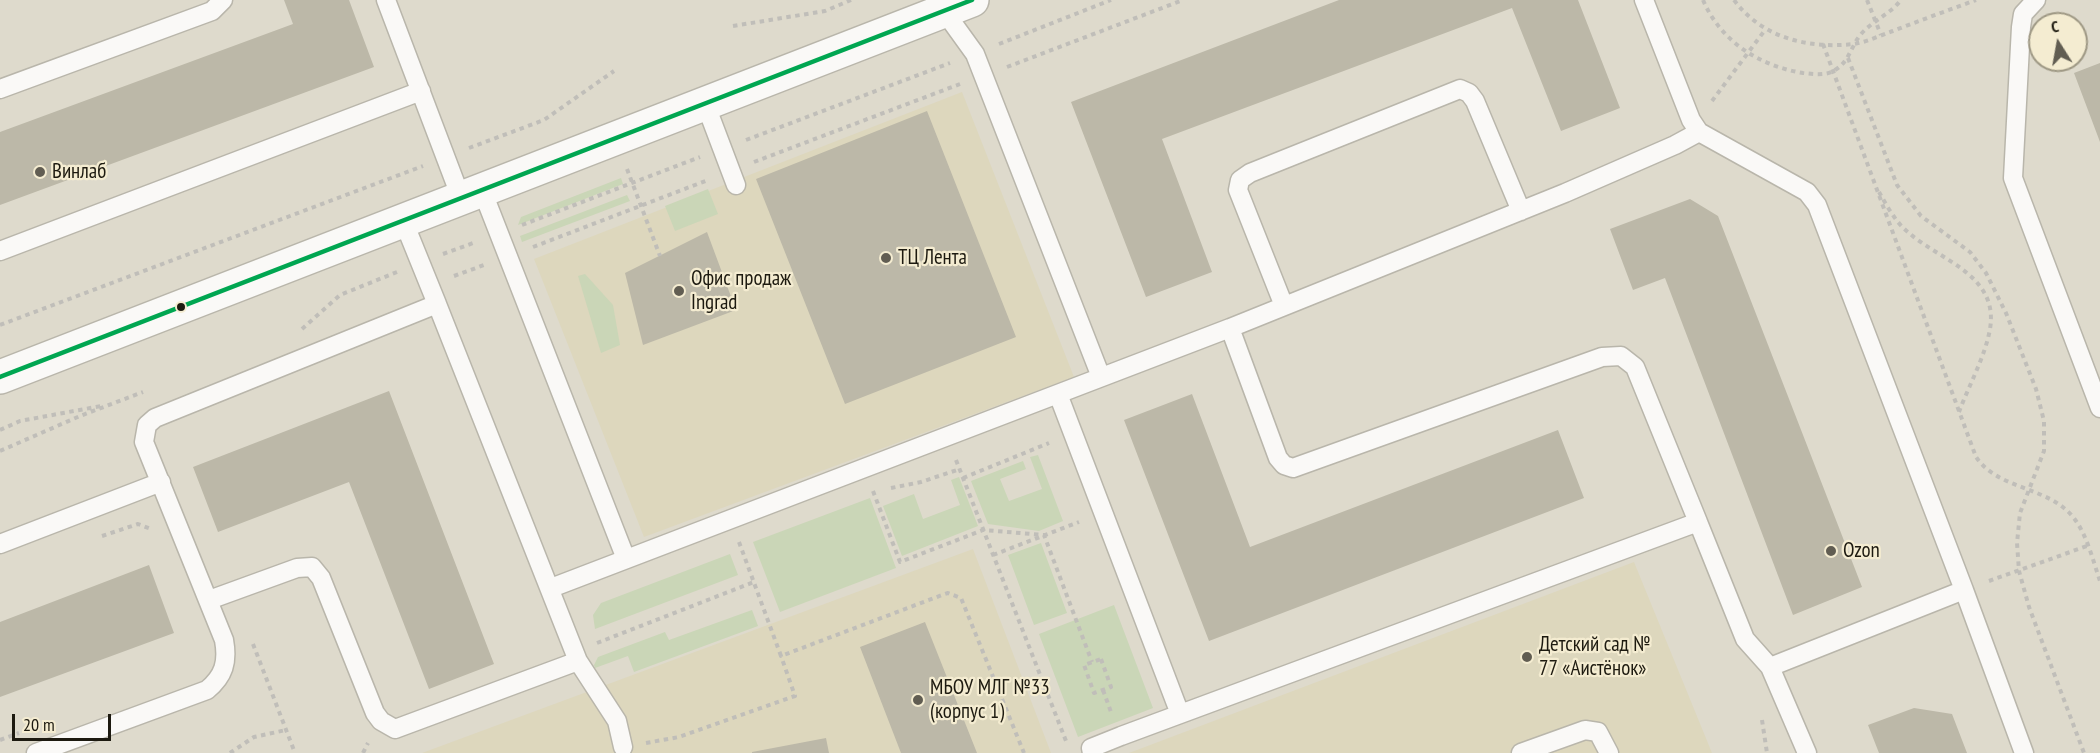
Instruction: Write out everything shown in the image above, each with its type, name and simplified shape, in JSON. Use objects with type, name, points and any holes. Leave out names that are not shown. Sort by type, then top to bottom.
[{"type":"street","points":[[0,377],[705,103],[945,6]]},
{"type":"lane","points":[[0,89],[212,10],[223,0]]},
{"type":"lane","points":[[386,0],[446,157],[472,194],[508,256],[626,559]]},
{"type":"lane","points":[[1644,0],[1697,129],[1813,198],[1964,590],[2024,753]]},
{"type":"lane","points":[[2036,0],[2023,14],[2021,27],[2013,178],[2100,408]]},
{"type":"lane","points":[[945,6],[975,54],[984,75],[1101,377]]},
{"type":"lane","points":[[1284,306],[1238,190],[1240,180],[1250,172],[1460,89],[1468,93],[1475,101],[1521,211]]},
{"type":"lane","points":[[0,251],[421,91]]},
{"type":"lane","points":[[705,103],[733,178]]},
{"type":"lane","points":[[551,588],[1230,328],[1521,211],[1675,145],[1697,129]]},
{"type":"lane","points":[[404,220],[578,661],[617,721],[623,747]]},
{"type":"lane","points":[[36,753],[207,690],[217,682],[224,670],[227,656],[209,600],[144,442],[147,425],[155,418],[437,304]]},
{"type":"lane","points":[[1230,328],[1278,458],[1284,465],[1293,468],[1602,357],[1621,357],[1635,367],[1745,639],[1770,667],[1807,753]]},
{"type":"lane","points":[[1058,394],[1180,714]]},
{"type":"lane","points":[[0,544],[161,482]]},
{"type":"lane","points":[[1082,749],[1698,522]]},
{"type":"lane","points":[[209,600],[297,568],[312,567],[318,572],[375,713],[381,721],[395,729],[578,661]]},
{"type":"lane","points":[[1770,667],[1964,590]]},
{"type":"lane","points":[[1521,753],[1585,730],[1598,732],[1609,753]]},
{"type":"path","points":[[733,26],[825,11],[851,0]]},
{"type":"path","points":[[429,285],[641,206],[733,178],[984,75],[1183,0]]},
{"type":"path","points":[[1703,0],[1720,29],[1746,54],[1780,69],[1814,74],[1834,72],[1848,58],[1862,33],[1892,12],[1900,0]]},
{"type":"path","points":[[1734,0],[1744,14],[1765,30],[1791,40],[1823,44],[1855,44],[1976,0]]},
{"type":"path","points":[[1867,0],[1881,35]]},
{"type":"path","points":[[1697,129],[1746,54],[1765,30]]},
{"type":"path","points":[[1823,44],[1958,412],[1982,465],[1999,478],[2055,503],[2072,516],[2087,546],[2100,581]]},
{"type":"path","points":[[1848,58],[1897,185],[1922,216],[1970,252],[1986,273],[2006,313],[2036,389],[2044,421],[2044,451],[2017,527],[2019,571],[2029,607],[2084,753]]},
{"type":"path","points":[[0,325],[544,120],[614,71]]},
{"type":"path","points":[[615,138],[660,256]]},
{"type":"path","points":[[1873,182],[1908,232],[1967,272],[1983,288],[1989,309],[1990,327],[1958,412]]},
{"type":"path","points":[[297,333],[308,329]]},
{"type":"path","points":[[0,452],[153,388]]},
{"type":"path","points":[[0,430],[20,421],[112,404]]},
{"type":"path","points":[[963,478],[1073,434]]},
{"type":"path","points":[[947,437],[993,555],[1082,749]]},
{"type":"path","points":[[864,468],[900,562],[983,530],[1044,535]]},
{"type":"path","points":[[862,496],[921,482],[960,469]]},
{"type":"path","points":[[993,555],[1103,513]]},
{"type":"path","points":[[623,747],[680,737],[795,696],[730,519]]},
{"type":"path","points":[[94,538],[138,524],[148,526],[156,533]]},
{"type":"path","points":[[1044,535],[1092,662]]},
{"type":"path","points":[[728,548],[750,539]]},
{"type":"path","points":[[1964,590],[2087,546]]},
{"type":"path","points":[[590,634],[594,644],[754,582]]},
{"type":"path","points":[[233,592],[295,753]]},
{"type":"path","points":[[781,657],[942,595],[956,595],[965,603],[1024,753]]},
{"type":"path","points":[[1101,659],[1111,687],[1094,693],[1084,665],[1092,662],[1101,659]]},
{"type":"path","points":[[230,753],[254,737],[286,730]]},
{"type":"path","points":[[0,740],[22,732]]},
{"type":"shaded area","points":[[962,92],[1074,377],[644,537],[534,259]]},
{"type":"shaded area","points":[[973,549],[1051,753],[422,753]]},
{"type":"shaded area","name":"Детский сад № 77 «Аистёнок»","points":[[1634,562],[1712,753],[1129,753]]},
{"type":"green space","points":[[621,178],[623,184],[518,225],[521,217]]},
{"type":"green space","points":[[708,189],[718,214],[675,231],[665,206]]},
{"type":"green space","points":[[627,195],[630,201],[522,242],[520,236]]},
{"type":"green space","points":[[585,274],[613,305],[620,345],[601,353],[578,276]]},
{"type":"green space","points":[[1038,455],[1063,521],[1039,531],[988,524],[971,481],[1023,461],[1026,469],[1000,479],[1009,501],[1042,489],[1030,457]]},
{"type":"green space","points":[[959,477],[978,526],[902,556],[883,506],[914,494],[923,519],[960,505],[951,480]]},
{"type":"green space","points":[[870,498],[896,568],[780,612],[753,542]]},
{"type":"green space","points":[[1041,543],[1067,613],[1034,625],[1008,555]]},
{"type":"green space","points":[[730,554],[738,575],[595,629],[593,615],[601,603]]},
{"type":"green space","points":[[1114,605],[1153,708],[1078,737],[1039,634]]},
{"type":"green space","points":[[752,610],[758,626],[634,672],[628,656],[595,668],[598,657],[665,632],[669,640]]},
{"type":"building","points":[[284,0],[349,0],[374,67],[0,205],[0,132],[293,24]]},
{"type":"building","points":[[1339,0],[1578,0],[1620,108],[1561,131],[1512,8],[1162,139],[1212,272],[1146,297],[1071,102]]},
{"type":"building","points":[[2100,63],[2100,142],[2074,73],[2088,72],[2088,68]]},
{"type":"building","name":"ТЦ Лента","points":[[927,111],[1016,337],[845,404],[756,179]]},
{"type":"building","points":[[1690,199],[1718,216],[1862,587],[1793,615],[1665,278],[1633,290],[1610,229]]},
{"type":"building","name":"Офис продаж Ingrad","points":[[707,232],[736,310],[643,345],[625,273]]},
{"type":"building","points":[[389,391],[494,664],[429,689],[349,482],[218,532],[193,467]]},
{"type":"building","points":[[1192,394],[1250,547],[1558,430],[1584,498],[1209,641],[1124,420]]},
{"type":"building","points":[[149,565],[174,633],[0,697],[0,622]]},
{"type":"building","name":"МБОУ МЛГ №33 (корпус 1)","points":[[925,622],[977,753],[901,753],[860,647]]},
{"type":"building","points":[[1914,708],[1952,714],[1967,753],[1879,753],[1868,725]]},
{"type":"building","points":[[826,738],[829,753],[752,753],[752,752]]},
{"type":"transit line","points":[[0,377],[972,0]]},
{"type":"place","name":"Винлаб","points":[[40,172]]},
{"type":"place","name":"ТЦ Лента","points":[[886,258]]},
{"type":"place","name":"Офис продаж Ingrad","points":[[679,291]]},
{"type":"place","name":"Ozon","points":[[1831,551]]},
{"type":"place","name":"Детский сад № 77 «Аистёнок»","points":[[1527,657]]},
{"type":"place","name":"МБОУ МЛГ №33 (корпус 1)","points":[[918,700]]}]
